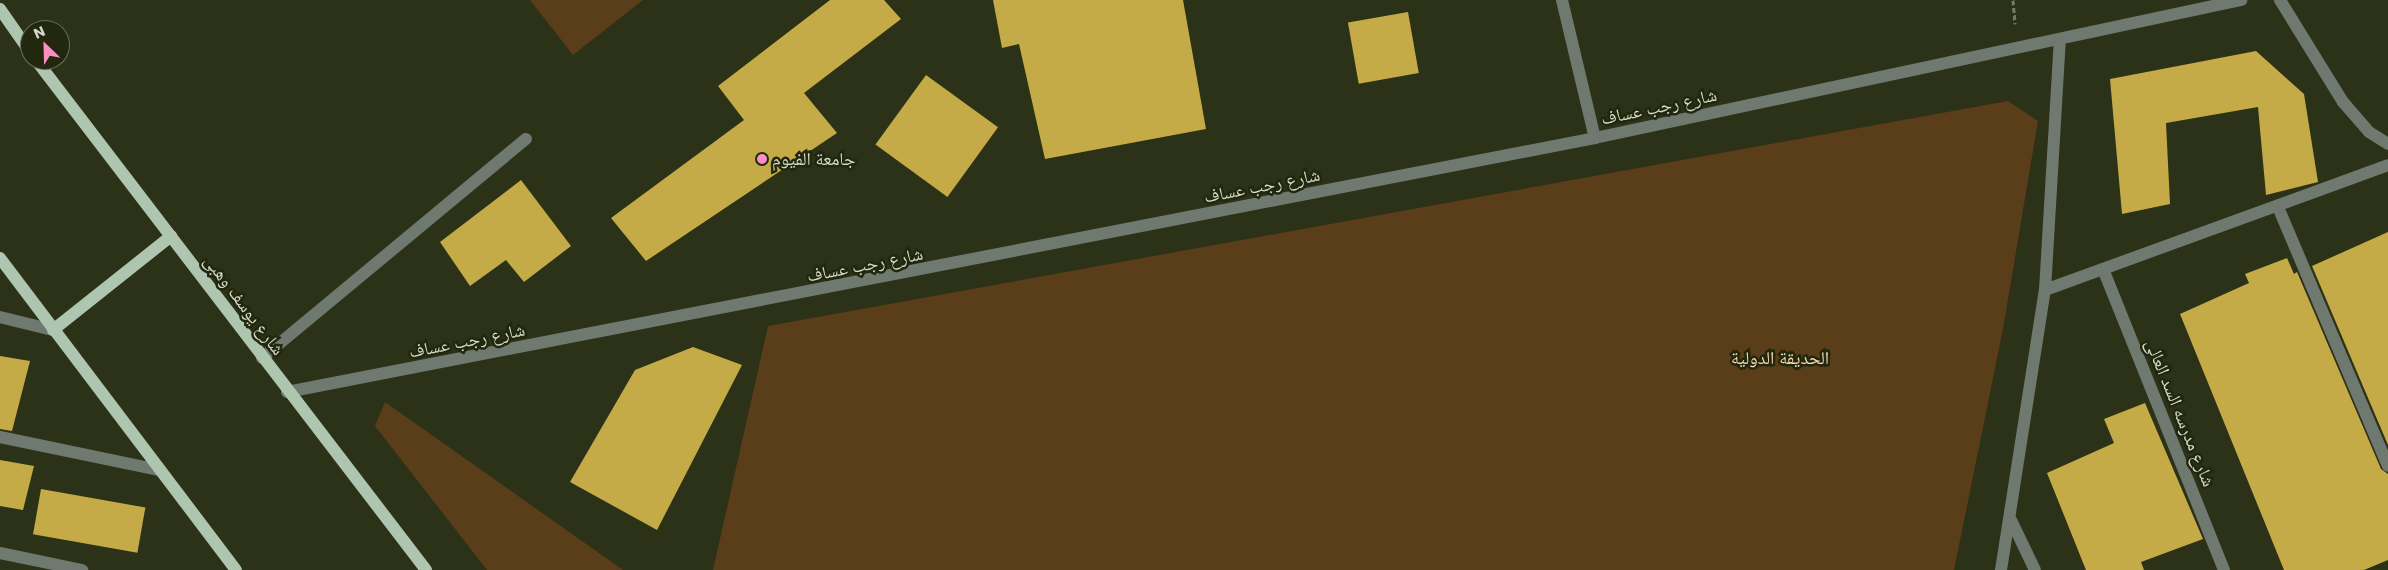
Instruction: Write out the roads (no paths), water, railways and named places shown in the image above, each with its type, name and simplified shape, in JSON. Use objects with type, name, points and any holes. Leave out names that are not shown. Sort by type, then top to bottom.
[{"type":"main road","points":[[0,9],[20,38]]},
{"type":"main road","name":"شارع يوسف وهبى","points":[[44,70],[171,236],[287,392],[426,570]]},
{"type":"main road","points":[[53,330],[171,236]]},
{"type":"main road","points":[[0,258],[236,570]]},
{"type":"street","points":[[1562,0],[1595,138]]},
{"type":"street","name":"شارع رجب عساف","points":[[287,392],[1595,138],[2060,41],[2240,0]]},
{"type":"street","points":[[2280,0],[2343,102],[2369,132],[2388,144]]},
{"type":"street","points":[[2001,570],[2011,520],[2045,290],[2060,41]]},
{"type":"street","points":[[262,358],[526,140]]},
{"type":"street","points":[[2045,290],[2278,207],[2388,164]]},
{"type":"street","points":[[2278,207],[2388,466]]},
{"type":"street","name":"شارع مدرسه السد العالى","points":[[2102,269],[2224,570]]},
{"type":"street","points":[[0,317],[53,330]]},
{"type":"street","points":[[0,437],[160,470]]},
{"type":"street","points":[[2011,520],[2035,570]]},
{"type":"street","points":[[0,553],[82,570]]},
{"type":"place","name":"جامعة الفيوم","points":[[762,159]]},
{"type":"park label","name":"الحديقة الدولية","points":[[1780,358]]}]
